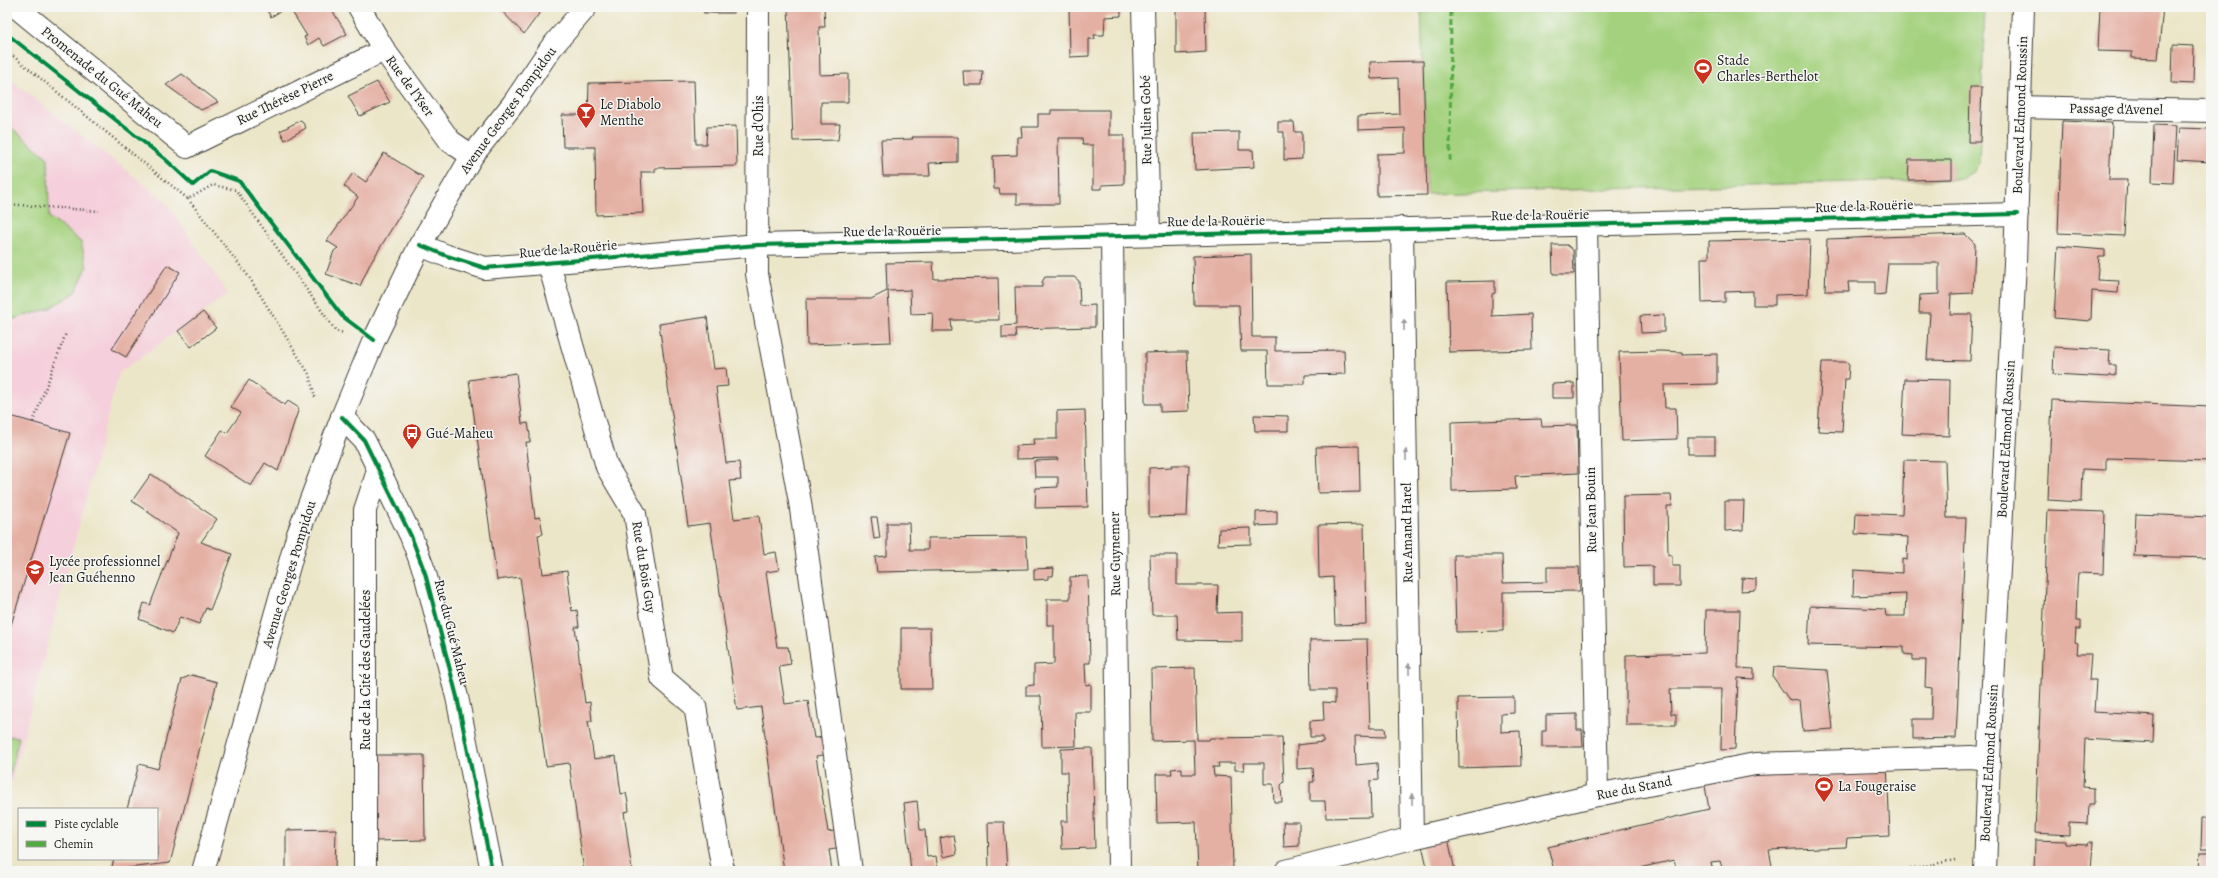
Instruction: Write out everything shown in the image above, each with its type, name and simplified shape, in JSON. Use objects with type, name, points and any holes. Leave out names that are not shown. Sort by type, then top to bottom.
[{"type":"street","name":"Promenade du Gué Maheu","points":[[16,7],[187,147]]},
{"type":"street","name":"Rue de l'Yser","points":[[359,7],[384,50],[450,141],[472,156]]},
{"type":"street","name":"Avenue Georges Pompidou","points":[[203,871],[298,534],[342,417],[374,340],[420,245],[472,156],[513,104],[551,48],[586,7]]},
{"type":"street","name":"Rue d'Ohis","points":[[758,7],[758,245]]},
{"type":"street","name":"Rue Julien Gobé","points":[[1143,7],[1149,234]]},
{"type":"street","name":"Boulevard Edmond Roussin","points":[[1985,868],[1989,759],[2017,214],[2023,7]]},
{"type":"street","name":"Rue Thérèse Pierre","points":[[187,147],[384,50]]},
{"type":"street","name":"Passage d'Avenel","points":[[2020,107],[2211,111]]},
{"type":"street","name":"Rue de la Rouërie","points":[[420,245],[447,256],[485,268],[548,261],[758,245],[1149,234],[2017,214]]},
{"type":"street","name":"Rue Jean Bouin","points":[[1586,225],[1597,795]]},
{"type":"street","name":"Rue Amand Harel","points":[[1402,228],[1412,838]]},
{"type":"street","name":"Rue Guynemer","points":[[1112,236],[1119,871]]},
{"type":"street","points":[[758,245],[757,274],[800,502],[851,871]]},
{"type":"street","name":"Rue du Bois Guy","points":[[548,261],[607,467],[635,514],[662,678],[695,706],[723,871]]},
{"type":"street","name":"Rue du Gué Maheu","points":[[342,417],[364,440],[411,536],[425,573],[457,697],[492,871]]},
{"type":"street","name":"Rue de la Cité des Gaudelées","points":[[365,871],[365,510],[378,471]]},
{"type":"street","name":"Rue du Stand","points":[[1286,871],[1412,838],[1597,795],[1755,764],[1971,757],[1989,759]]},
{"type":"path","points":[[7,51],[188,198],[249,277],[309,374],[317,404]]},
{"type":"path","points":[[188,198],[212,185],[236,190],[336,331],[374,340]]},
{"type":"path","points":[[7,204],[99,211]]},
{"type":"path","points":[[33,422],[66,333]]},
{"type":"path","points":[[1899,871],[1956,860],[1985,868]]},
{"type":"shaded area","name":"Lycée professionnel Jean Guéhenno","points":[[7,77],[165,201],[228,294],[119,373],[7,799]]},
{"type":"green space","name":"Stade Charles-Berthelot","points":[[1421,7],[1985,7],[1979,163],[1973,173],[1962,179],[1427,194]]},
{"type":"green space","points":[[7,124],[48,158],[49,217],[81,242],[87,267],[75,293],[48,309],[7,321],[7,225],[10,221],[12,169],[7,165]]},
{"type":"green space","points":[[7,736],[19,737],[7,786]]},
{"type":"building","points":[[265,7],[287,7],[271,17]]},
{"type":"building","points":[[289,7],[330,7],[347,34],[324,46],[319,38],[308,45],[304,37],[307,36]]},
{"type":"building","points":[[498,7],[544,7],[524,34]]},
{"type":"building","points":[[704,7],[734,7],[734,13],[704,13]]},
{"type":"building","points":[[788,7],[824,7],[825,27],[819,27],[820,75],[848,74],[848,102],[821,102],[821,124],[840,124],[838,140],[793,141]]},
{"type":"building","points":[[1069,7],[1121,7],[1121,16],[1105,17],[1104,35],[1094,35],[1095,39],[1089,39],[1089,56],[1070,57]]},
{"type":"building","points":[[1176,7],[1205,7],[1206,52],[1176,54]]},
{"type":"building","points":[[2100,7],[2163,7],[2158,59],[2132,58],[2132,52],[2098,51]]},
{"type":"building","points":[[2173,45],[2194,46],[2193,84],[2172,83]]},
{"type":"building","points":[[1423,61],[1427,195],[1377,196],[1377,154],[1405,153],[1405,128],[1358,130],[1358,116],[1399,114],[1398,78],[1371,79],[1370,62]]},
{"type":"building","points":[[963,71],[983,71],[982,85],[964,85]]},
{"type":"building","points":[[182,74],[218,102],[201,110],[166,85]]},
{"type":"building","points":[[694,81],[696,144],[706,144],[707,127],[736,126],[737,166],[655,168],[655,172],[641,172],[643,213],[596,215],[595,147],[563,147],[562,115],[588,115],[589,83]]},
{"type":"building","points":[[377,82],[390,102],[360,116],[348,96]]},
{"type":"building","points":[[1970,87],[1982,87],[1980,142],[1969,142]]},
{"type":"building","points":[[1051,110],[1109,110],[1109,135],[1124,135],[1124,184],[1102,185],[1102,189],[1093,189],[1093,145],[1083,145],[1082,138],[1058,138],[1059,204],[1017,204],[1017,194],[1000,194],[999,189],[994,189],[993,156],[1017,155],[1017,137],[1022,137],[1021,127],[1038,127],[1038,114],[1051,114]]},
{"type":"building","points":[[301,120],[306,128],[285,140],[280,131]]},
{"type":"building","points":[[2062,121],[2112,123],[2109,180],[2127,180],[2124,236],[2058,233]]},
{"type":"building","points":[[1278,122],[1294,122],[1295,132],[1302,132],[1302,159],[1284,160],[1284,132],[1278,132]]},
{"type":"building","points":[[2154,125],[2176,126],[2173,183],[2152,182]]},
{"type":"building","points":[[2179,128],[2211,129],[2211,162],[2177,160]]},
{"type":"building","points":[[1239,132],[1239,150],[1253,150],[1254,167],[1195,170],[1194,133]]},
{"type":"building","points":[[912,137],[958,137],[958,162],[929,163],[930,176],[883,176],[881,140],[913,139]]},
{"type":"building","points":[[384,153],[423,177],[369,266],[360,286],[326,274],[334,251],[338,248],[327,241],[358,197],[344,186],[353,173],[366,182]]},
{"type":"building","points":[[1909,160],[1952,160],[1952,179],[1908,180]]},
{"type":"building","points":[[1965,234],[1975,244],[1973,293],[1951,294],[1950,314],[1972,314],[1970,361],[1927,360],[1930,313],[1919,313],[1920,295],[1939,294],[1939,263],[1888,263],[1885,294],[1875,295],[1875,282],[1848,282],[1849,291],[1825,291],[1827,239]]},
{"type":"building","points":[[1810,239],[1808,294],[1775,295],[1775,305],[1753,305],[1753,291],[1725,292],[1725,302],[1702,303],[1701,258],[1709,258],[1709,241]]},
{"type":"building","points":[[1552,245],[1567,245],[1573,250],[1574,274],[1553,274]]},
{"type":"building","points":[[2058,246],[2105,250],[2105,256],[2099,256],[2097,280],[2119,281],[2118,293],[2092,291],[2091,321],[2054,318]]},
{"type":"building","points":[[1251,254],[1252,337],[1275,337],[1275,351],[1344,350],[1345,374],[1305,375],[1305,384],[1268,384],[1267,351],[1241,351],[1239,305],[1194,305],[1193,256]]},
{"type":"building","points":[[933,262],[934,279],[998,278],[999,320],[951,320],[952,331],[932,331],[933,313],[911,314],[910,290],[888,291],[891,342],[807,345],[806,299],[871,299],[887,291],[886,263]]},
{"type":"building","points":[[167,265],[180,272],[126,357],[112,349]]},
{"type":"building","points":[[1045,277],[1074,277],[1079,281],[1080,306],[1095,305],[1095,327],[1015,329],[1016,338],[1002,338],[1002,326],[1016,325],[1015,287],[1042,287],[1042,282]]},
{"type":"building","points":[[1495,281],[1495,293],[1492,294],[1492,316],[1531,314],[1532,350],[1449,352],[1447,282]]},
{"type":"building","points":[[203,312],[216,328],[191,347],[178,331]]},
{"type":"building","points":[[1664,315],[1664,332],[1641,333],[1640,316]]},
{"type":"building","points":[[707,317],[714,369],[726,368],[728,386],[716,387],[726,463],[739,462],[741,480],[729,481],[734,519],[759,516],[764,554],[776,552],[779,570],[766,572],[777,647],[788,647],[791,664],[779,666],[785,704],[808,701],[814,738],[829,737],[830,754],[816,756],[828,832],[840,830],[843,848],[829,850],[832,871],[784,871],[761,707],[737,710],[710,523],[688,526],[659,324]]},
{"type":"building","points":[[2054,347],[2110,350],[2109,365],[2115,365],[2115,376],[2053,374]]},
{"type":"building","points":[[1187,352],[1189,411],[1160,412],[1160,404],[1145,404],[1145,353]]},
{"type":"building","points":[[1619,352],[1682,352],[1682,355],[1717,354],[1717,384],[1664,385],[1665,408],[1676,408],[1677,439],[1622,441]]},
{"type":"building","points":[[1822,362],[1846,362],[1849,365],[1848,379],[1845,379],[1842,432],[1818,431]]},
{"type":"building","points":[[516,373],[522,424],[528,423],[530,435],[530,442],[526,442],[535,518],[540,517],[543,534],[538,535],[543,574],[567,571],[572,611],[577,610],[579,627],[575,627],[585,703],[590,702],[592,721],[588,721],[594,759],[616,756],[621,794],[626,793],[628,802],[629,811],[624,812],[632,871],[584,871],[569,763],[546,766],[520,577],[497,580],[469,380]]},
{"type":"building","points":[[1905,379],[1950,380],[1949,436],[1902,434]]},
{"type":"building","points":[[249,380],[285,405],[288,401],[299,408],[278,471],[265,463],[251,486],[205,456],[222,430],[227,433],[241,413],[231,407]]},
{"type":"building","points":[[1574,383],[1574,398],[1552,398],[1552,384]]},
{"type":"building","points":[[2052,400],[2211,407],[2211,461],[2106,458],[2106,470],[2082,469],[2081,502],[2048,500]]},
{"type":"building","points":[[1085,410],[1088,507],[1035,508],[1036,488],[1058,487],[1058,477],[1035,477],[1034,461],[1058,460],[1057,458],[1016,459],[1016,446],[1034,445],[1033,439],[1057,439],[1057,411]]},
{"type":"building","points":[[7,415],[70,433],[7,638]]},
{"type":"building","points":[[1254,415],[1288,416],[1288,431],[1255,431]]},
{"type":"building","points":[[1541,419],[1542,426],[1577,425],[1578,473],[1515,476],[1516,489],[1452,491],[1451,422]]},
{"type":"building","points":[[1688,437],[1715,437],[1715,454],[1688,454]]},
{"type":"building","points":[[1359,446],[1360,492],[1318,493],[1316,447]]},
{"type":"building","points":[[1904,460],[1945,461],[1947,518],[1966,518],[1956,738],[1913,739],[1913,719],[1931,719],[1932,688],[1925,687],[1926,660],[1913,660],[1913,655],[1904,654],[1904,647],[1808,645],[1810,606],[1885,609],[1886,616],[1905,616],[1906,594],[1853,596],[1854,570],[1902,573],[1902,559],[1907,560],[1908,537],[1855,534],[1856,513],[1902,515]]},
{"type":"building","points":[[1172,465],[1189,465],[1187,516],[1149,517],[1149,468],[1172,467]]},
{"type":"building","points":[[151,474],[217,519],[201,542],[232,554],[210,610],[206,608],[199,624],[180,617],[173,633],[139,619],[144,603],[150,605],[178,533],[132,501]]},
{"type":"building","points":[[1671,495],[1672,506],[1667,506],[1668,555],[1672,555],[1672,566],[1680,566],[1680,586],[1653,586],[1653,566],[1624,567],[1623,496]]},
{"type":"building","points":[[1725,501],[1744,501],[1743,530],[1725,531]]},
{"type":"building","points":[[2048,510],[2105,512],[2103,574],[2078,573],[2077,585],[2076,621],[2081,621],[2081,629],[2076,629],[2075,642],[2078,643],[2077,654],[2091,654],[2089,680],[2096,680],[2094,712],[2154,716],[2153,743],[2085,739],[2083,787],[2094,788],[2094,804],[2089,804],[2088,824],[2069,823],[2069,835],[2035,833]]},
{"type":"building","points":[[1277,511],[1277,525],[1256,526],[1256,512]]},
{"type":"building","points":[[2136,514],[2211,517],[2211,558],[2134,556]]},
{"type":"building","points":[[871,517],[877,517],[880,538],[874,539]]},
{"type":"building","points":[[887,523],[909,523],[910,550],[928,550],[928,538],[1026,537],[1028,569],[877,572],[875,557],[887,556]]},
{"type":"building","points":[[1364,524],[1366,624],[1335,625],[1333,577],[1319,578],[1318,525]]},
{"type":"building","points":[[1251,528],[1251,544],[1218,545],[1219,529]]},
{"type":"building","points":[[1150,555],[1177,555],[1177,585],[1218,585],[1217,613],[1242,612],[1242,641],[1178,640],[1177,615],[1152,615]]},
{"type":"building","points":[[1454,555],[1502,555],[1503,583],[1547,582],[1547,567],[1579,567],[1580,591],[1503,592],[1503,631],[1456,632]]},
{"type":"building","points":[[1054,568],[1053,576],[1048,576],[1048,579],[1034,580],[1034,569]]},
{"type":"building","points":[[1088,576],[1090,663],[1085,663],[1086,685],[1091,684],[1091,712],[1075,712],[1076,746],[1042,747],[1041,696],[1026,696],[1026,686],[1034,685],[1034,665],[1054,664],[1054,625],[1047,625],[1047,599],[1070,599],[1070,577]]},
{"type":"building","points":[[1742,578],[1756,579],[1756,590],[1741,591]]},
{"type":"building","points":[[1706,610],[1740,610],[1738,668],[1754,669],[1754,679],[1738,678],[1735,749],[1721,750],[1722,689],[1670,689],[1671,714],[1676,714],[1676,725],[1626,725],[1626,655],[1705,653]]},
{"type":"building","points":[[901,628],[930,628],[932,689],[901,689]]},
{"type":"building","points":[[1367,639],[1370,728],[1385,728],[1386,737],[1355,736],[1356,765],[1377,763],[1378,780],[1370,781],[1371,817],[1326,818],[1325,801],[1310,801],[1310,782],[1314,782],[1313,768],[1297,769],[1297,745],[1323,742],[1323,737],[1310,737],[1310,721],[1324,720],[1323,702],[1335,703],[1335,690],[1311,690],[1310,640]]},
{"type":"building","points":[[1774,667],[1827,670],[1833,729],[1803,731],[1800,700],[1790,701],[1773,677]]},
{"type":"building","points":[[1195,668],[1197,740],[1209,740],[1210,738],[1282,737],[1284,782],[1281,785],[1282,802],[1274,802],[1273,784],[1264,784],[1264,763],[1243,763],[1244,770],[1235,770],[1235,763],[1218,763],[1219,767],[1213,767],[1214,776],[1231,777],[1233,869],[1225,871],[1198,871],[1196,822],[1157,823],[1156,774],[1172,774],[1171,769],[1182,768],[1182,774],[1195,774],[1194,740],[1152,741],[1151,669]]},
{"type":"building","points":[[192,675],[217,682],[170,863],[111,870],[114,860],[158,860],[158,808],[127,808],[139,764],[158,769],[182,679]]},
{"type":"building","points":[[1514,697],[1514,713],[1501,714],[1501,732],[1520,731],[1521,766],[1459,768],[1458,698]]},
{"type":"building","points":[[1577,714],[1577,730],[1582,730],[1583,747],[1542,747],[1542,731],[1546,731],[1546,715]]},
{"type":"building","points":[[1092,748],[1095,848],[1062,849],[1061,821],[1068,821],[1067,772],[1061,772],[1061,749]]},
{"type":"building","points":[[375,755],[424,755],[425,840],[375,841]]},
{"type":"building","points":[[1887,763],[1890,836],[1847,838],[1846,847],[1769,850],[1773,871],[1723,871],[1720,861],[1711,862],[1713,871],[1677,871],[1674,860],[1626,871],[1554,871],[1548,847],[1709,809],[1704,780],[1744,772]]},
{"type":"building","points":[[917,801],[920,830],[925,830],[927,857],[936,856],[938,871],[911,871],[904,803]]},
{"type":"building","points":[[2202,818],[2211,818],[2211,848],[2201,848]]},
{"type":"building","points":[[988,822],[1004,822],[1007,871],[989,871]]},
{"type":"building","points":[[1283,822],[1299,822],[1299,846],[1284,847]]},
{"type":"building","points":[[336,829],[335,871],[286,871],[286,830]]},
{"type":"building","points":[[954,835],[957,854],[943,857],[940,838]]},
{"type":"building","points":[[1448,838],[1455,871],[1428,871],[1422,845]]},
{"type":"building","points":[[2035,840],[2065,841],[2065,844],[2088,845],[2089,842],[2093,842],[2091,871],[2034,871]]},
{"type":"building","points":[[2200,852],[2211,852],[2211,871],[2199,871]]},
{"type":"marked path","points":[[1450,161],[1451,7]]},
{"type":"cycle path","points":[[7,34],[165,159],[193,185],[210,171],[239,181],[342,316],[374,340]]},
{"type":"cycle path","points":[[420,245],[447,256],[485,268],[758,245],[2017,214]]},
{"type":"cycle path","points":[[342,417],[364,440],[411,536],[425,573],[457,697],[492,871]]},
{"type":"place","name":"Stade Charles-Berthelot","points":[[1703,85]]},
{"type":"place","name":"Le Diabolo Menthe","points":[[586,129]]},
{"type":"place","name":"Gué-Maheu","points":[[412,450]]},
{"type":"place","name":"Lycée professionnel Jean Guéhenno","points":[[35,586]]},
{"type":"place","name":"La Fougeraise","points":[[1824,803]]}]
